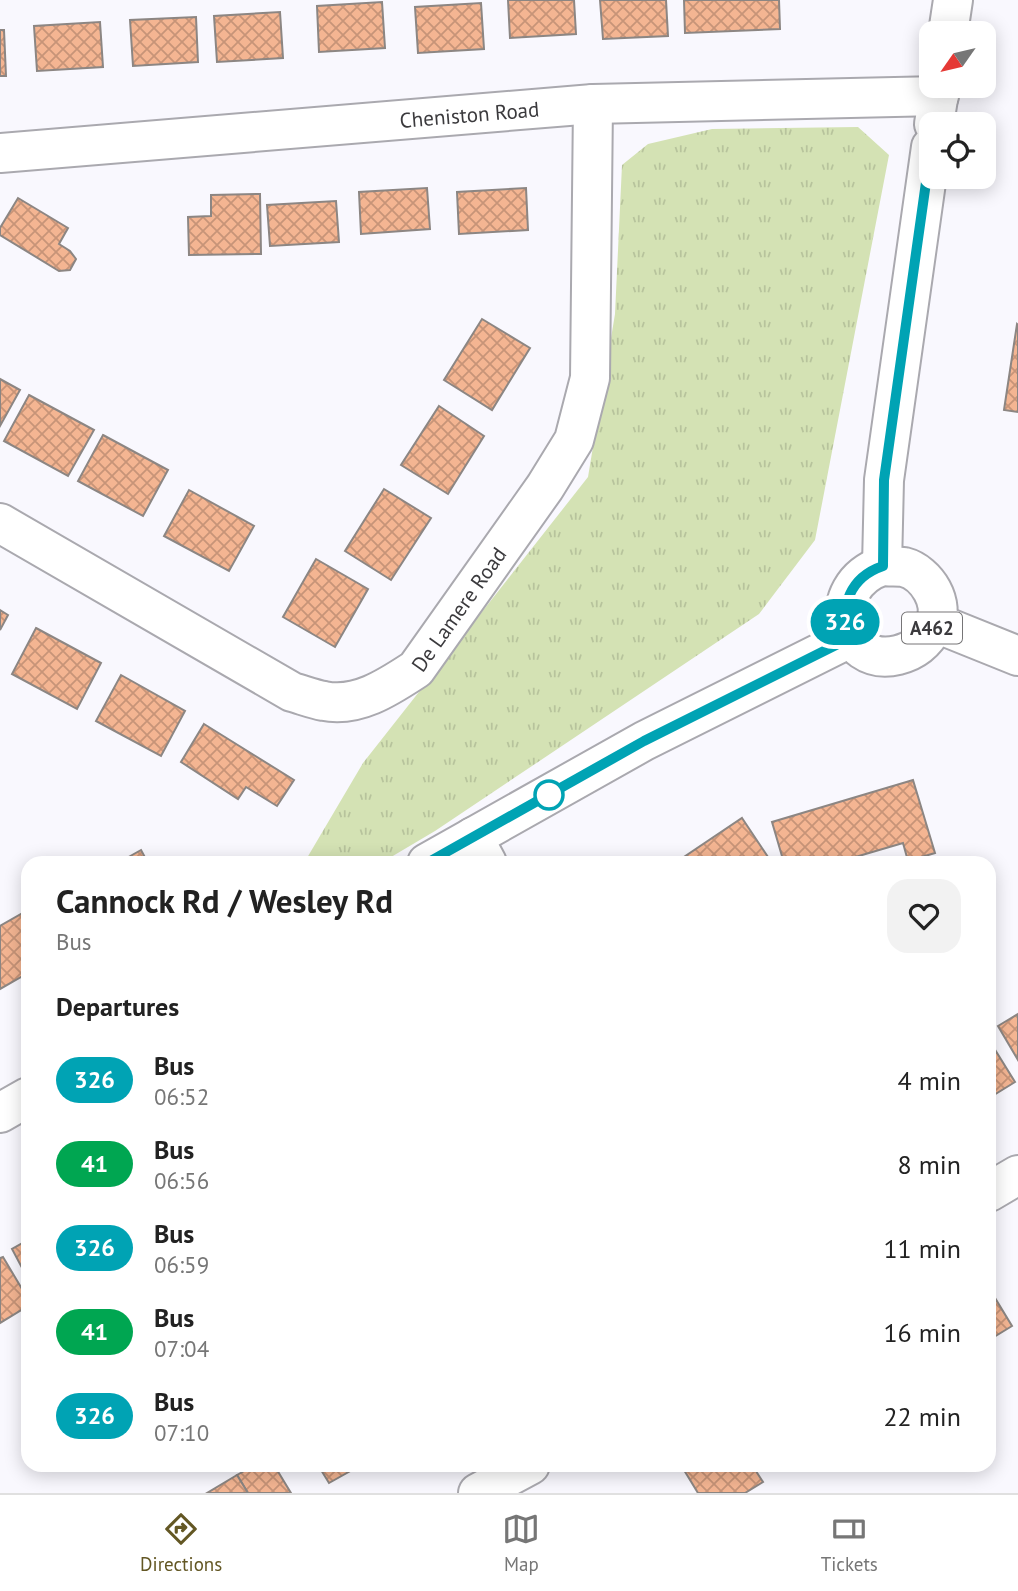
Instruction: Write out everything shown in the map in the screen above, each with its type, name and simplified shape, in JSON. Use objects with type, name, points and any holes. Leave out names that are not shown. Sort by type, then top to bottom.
[{"type":"street","points":[[950,21],[953,0]]},
{"type":"street","name":"Cheniston Road","points":[[0,153],[593,104],[938,102]]},
{"type":"street","name":"De Lamere Road","points":[[0,523],[292,692],[327,702],[354,700],[385,689],[416,669],[545,487],[574,440],[590,378],[593,104]]},
{"type":"street","points":[[456,856],[480,850],[644,741],[852,637],[844,619],[847,595],[870,570],[883,566],[884,480],[925,189]]},
{"type":"street","name":"A462","points":[[852,637],[867,653],[883,658],[915,649],[936,623],[937,601],[927,582],[905,567],[883,566]]},
{"type":"street","points":[[936,623],[1018,656]]},
{"type":"street","points":[[0,1113],[21,1101]]},
{"type":"street","points":[[996,1188],[1018,1175]]},
{"type":"street","points":[[478,1493],[517,1472]]},
{"type":"green space","points":[[858,127],[889,155],[815,540],[759,614],[435,831],[393,856],[308,856],[363,763],[588,477],[615,314],[622,165],[648,144],[712,129]]},
{"type":"building","points":[[508,0],[574,0],[576,34],[510,38]]},
{"type":"building","points":[[600,0],[666,0],[668,36],[603,39]]},
{"type":"building","points":[[684,0],[779,0],[780,29],[685,33]]},
{"type":"building","points":[[382,2],[385,48],[319,52],[317,6]]},
{"type":"building","points":[[481,3],[484,49],[418,53],[415,7]]},
{"type":"building","points":[[280,12],[283,58],[217,62],[214,16]]},
{"type":"building","points":[[196,17],[198,62],[133,66],[130,20]]},
{"type":"building","points":[[100,22],[103,67],[37,71],[34,26]]},
{"type":"building","points":[[0,30],[4,30],[6,76],[0,76]]},
{"type":"building","points":[[427,188],[430,229],[361,234],[359,192]]},
{"type":"building","points":[[526,188],[528,230],[459,234],[457,192]]},
{"type":"building","points":[[260,194],[261,254],[189,255],[188,217],[211,216],[211,195]]},
{"type":"building","points":[[18,198],[68,228],[59,244],[76,259],[70,270],[59,271],[0,235],[0,228]]},
{"type":"building","points":[[336,201],[339,242],[270,246],[267,205]]},
{"type":"building","points":[[482,319],[530,348],[492,410],[444,380]]},
{"type":"building","points":[[1018,325],[1018,412],[1004,410]]},
{"type":"building","points":[[0,379],[20,390],[0,426]]},
{"type":"building","points":[[29,395],[94,430],[68,476],[4,441]]},
{"type":"building","points":[[439,406],[484,436],[448,494],[401,465]]},
{"type":"building","points":[[103,435],[168,470],[143,516],[78,481]]},
{"type":"building","points":[[384,489],[431,518],[391,580],[345,551]]},
{"type":"building","points":[[189,490],[254,526],[229,571],[164,536]]},
{"type":"building","points":[[316,559],[368,589],[335,647],[283,617]]},
{"type":"building","points":[[0,610],[8,615],[0,630]]},
{"type":"building","points":[[36,628],[101,663],[77,709],[12,674]]},
{"type":"building","points":[[121,675],[185,711],[161,756],[96,721]]},
{"type":"building","points":[[204,724],[294,780],[277,806],[246,787],[238,799],[181,762]]},
{"type":"building","points":[[913,780],[935,853],[907,856],[903,843],[859,856],[782,856],[772,822]]},
{"type":"building","points":[[742,818],[767,856],[685,856]]},
{"type":"building","points":[[141,850],[144,856],[130,856]]},
{"type":"building","points":[[21,914],[21,977],[0,989],[0,926]]},
{"type":"building","points":[[1018,1014],[1018,1060],[998,1026]]},
{"type":"building","points":[[996,1051],[1015,1082],[996,1094]]},
{"type":"building","points":[[21,1244],[21,1266],[12,1249]]},
{"type":"building","points":[[3,1257],[21,1287],[21,1310],[0,1323],[0,1258]]},
{"type":"building","points":[[996,1300],[1012,1326],[996,1336]]},
{"type":"building","points":[[242,1472],[278,1472],[291,1493],[248,1493],[237,1475]]},
{"type":"building","points":[[322,1472],[349,1472],[329,1483]]},
{"type":"building","points":[[685,1472],[757,1472],[763,1482],[745,1493],[698,1493]]},
{"type":"building","points":[[237,1475],[248,1493],[207,1493]]},
{"type":"bus line","name":"326","points":[[439,856],[644,741],[852,637],[844,619],[847,595],[870,570],[883,566],[884,480],[925,189]]}]
